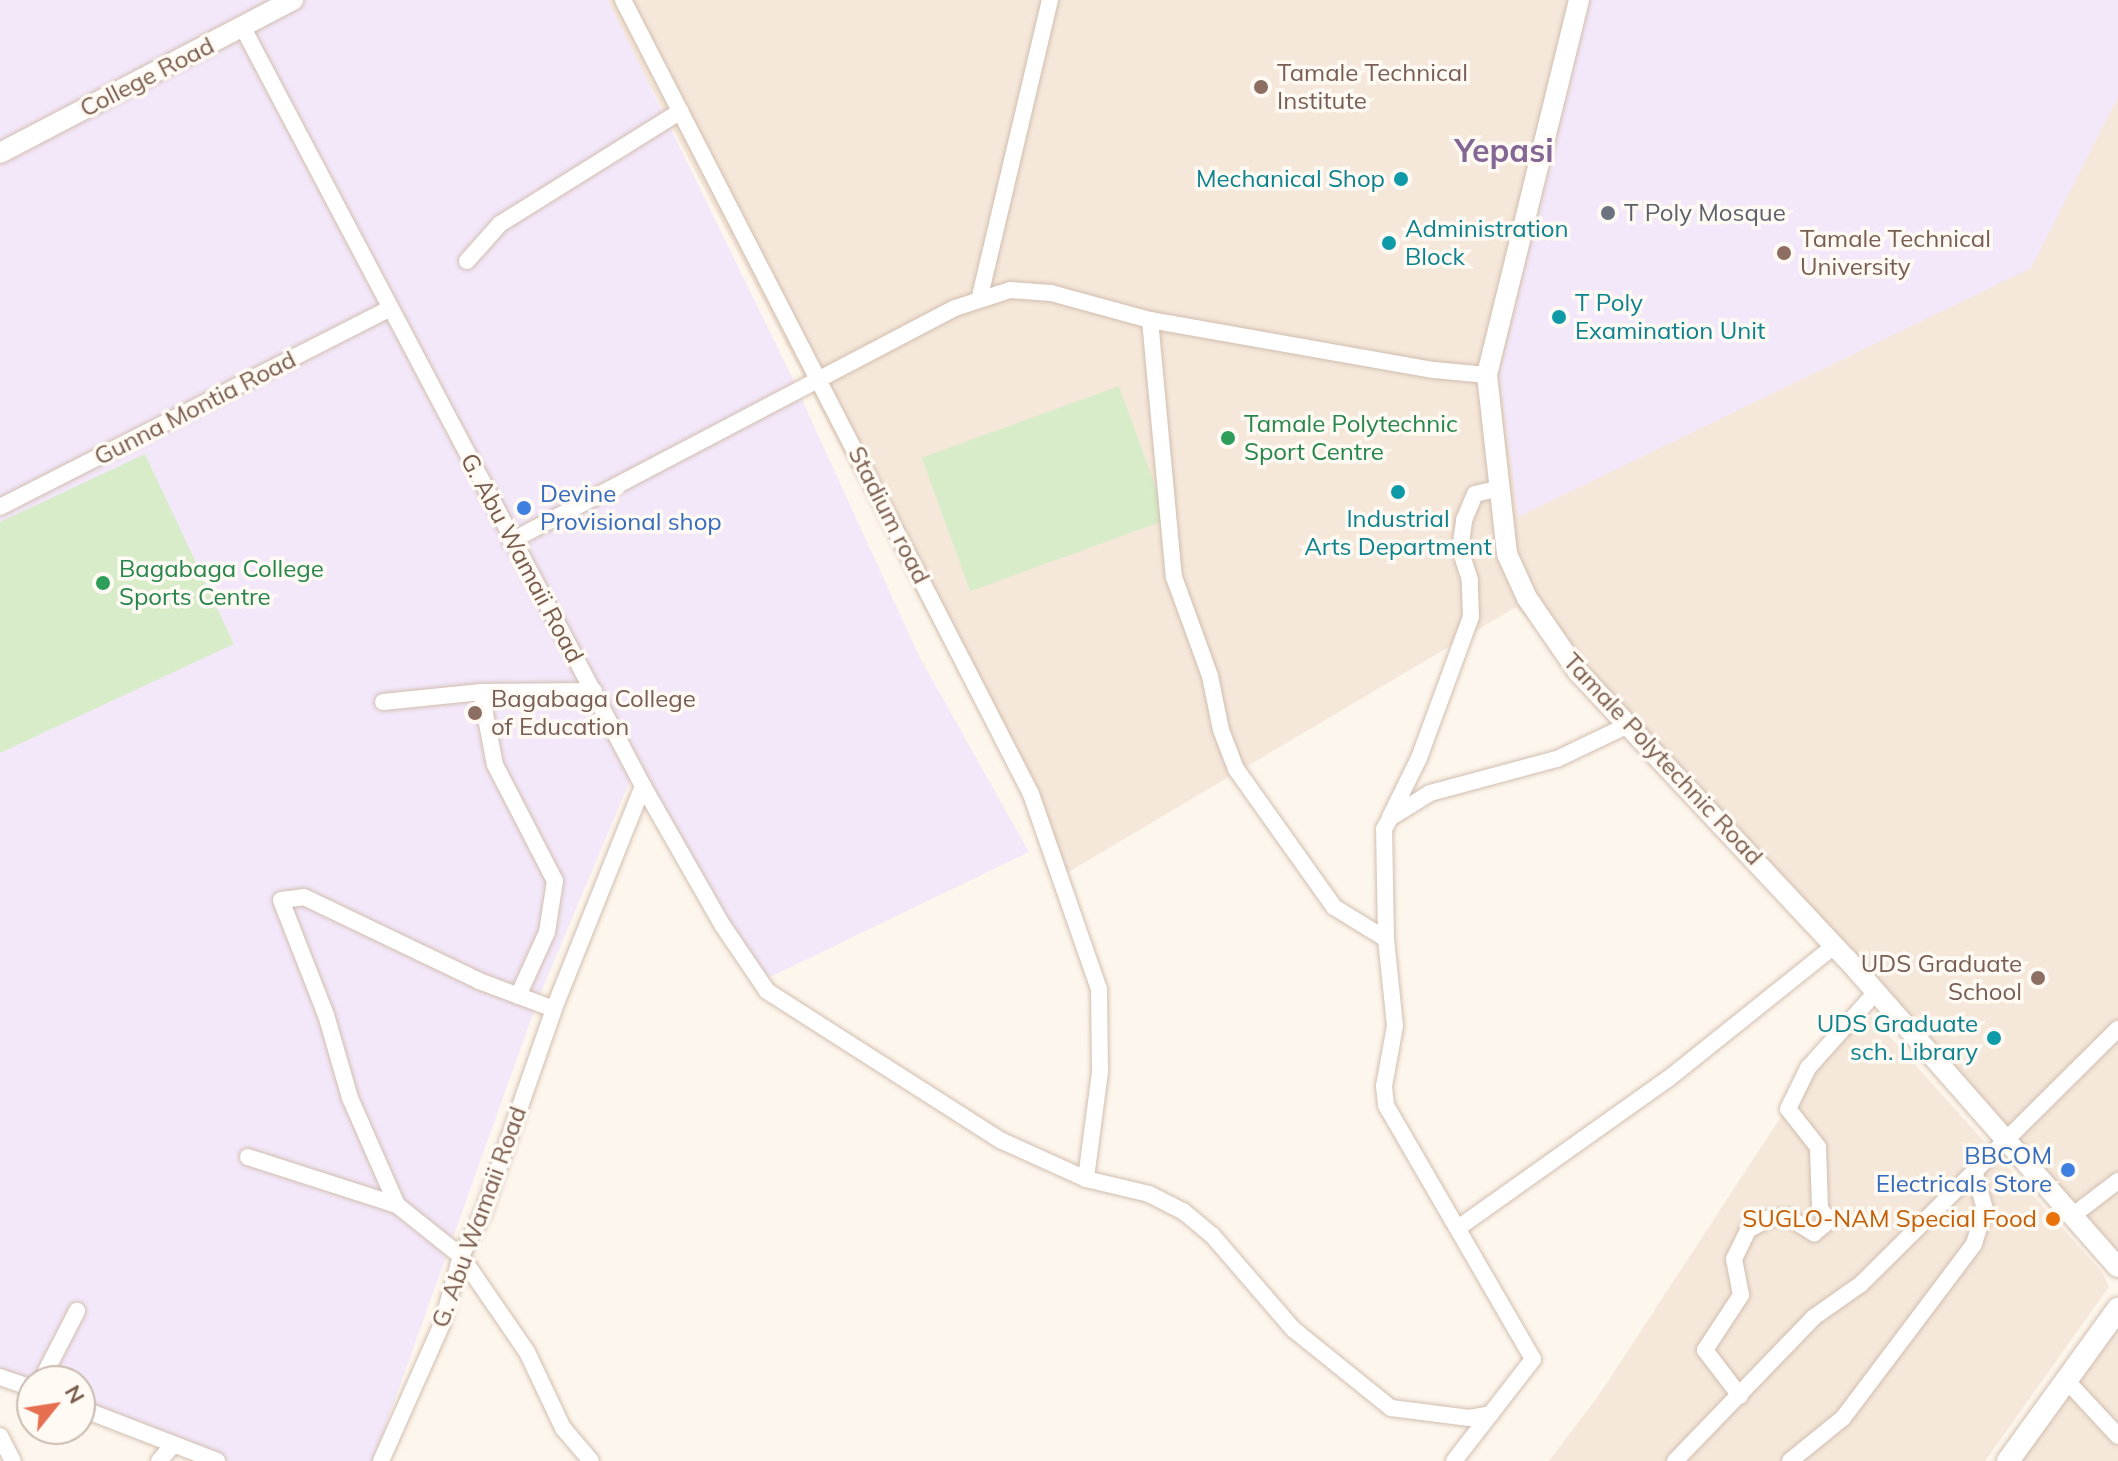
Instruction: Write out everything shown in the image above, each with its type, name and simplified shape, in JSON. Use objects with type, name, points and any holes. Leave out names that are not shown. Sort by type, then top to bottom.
[{"type":"main road","points":[[2008,1461],[2118,1309]]},
{"type":"street","name":"College Road","points":[[0,153],[293,0]]},
{"type":"street","name":"Stadium road","points":[[623,0],[1031,794],[1074,905],[1099,989],[1100,1072],[1086,1179]]},
{"type":"street","points":[[980,296],[1050,0]]},
{"type":"street","name":"Tamale Polytechnic Road","points":[[1579,0],[1487,375],[1497,489],[1507,554],[1527,598],[1578,672],[1835,945],[2118,1267]]},
{"type":"street","name":"G. Abu Wamaii Road","points":[[243,28],[643,786],[554,1009],[483,1213],[461,1256],[442,1324],[381,1461]]},
{"type":"street","points":[[467,261],[500,224],[681,111]]},
{"type":"street","points":[[511,541],[980,296],[1010,290],[1051,293],[1150,320],[1434,370],[1487,375]]},
{"type":"street","name":"Gunna Montia Road","points":[[0,507],[390,308]]},
{"type":"street","points":[[1150,320],[1174,577],[1210,676],[1221,730],[1236,769],[1334,907],[1386,939]]},
{"type":"street","points":[[1454,1461],[1533,1359],[1386,1105],[1384,1086],[1395,1026],[1386,939],[1384,829],[1419,758],[1471,617],[1470,580],[1460,550],[1464,520],[1475,494],[1497,489]]},
{"type":"street","points":[[383,702],[481,692],[594,691]]},
{"type":"street","points":[[481,692],[495,765],[555,881],[547,932],[518,996]]},
{"type":"street","points":[[1390,818],[1430,793],[1557,759],[1626,726]]},
{"type":"street","points":[[643,786],[723,926],[767,991],[1000,1140],[1086,1179],[1149,1194],[1183,1211],[1212,1235],[1293,1329],[1391,1408],[1469,1418],[1491,1414]]},
{"type":"street","points":[[397,1205],[350,1098],[326,1015],[281,900],[304,897],[518,996],[554,1009]]},
{"type":"street","points":[[1458,1228],[1668,1079],[1835,945]]},
{"type":"street","points":[[1740,1396],[1705,1350],[1741,1295],[1734,1259],[1748,1230],[1770,1218],[1788,1217],[1814,1233],[1829,1221],[1820,1208],[1818,1147],[1788,1109],[1808,1068],[1876,992]]},
{"type":"street","points":[[1675,1461],[1814,1317],[1861,1284],[2004,1138],[2118,1029]]},
{"type":"street","points":[[248,1157],[397,1205],[461,1256],[527,1352],[563,1428],[591,1461]]},
{"type":"street","points":[[1790,1461],[1843,1418],[1974,1244],[1985,1209],[1974,1171]]},
{"type":"street","points":[[2072,1216],[2118,1181]]},
{"type":"street","points":[[49,1365],[77,1311]]},
{"type":"street","points":[[2066,1380],[2118,1436]]},
{"type":"street","points":[[96,1414],[217,1461]]},
{"type":"street","points":[[0,1436],[13,1461]]},
{"type":"street","points":[[159,1461],[173,1445]]},
{"type":"shaded area","name":"Bagabaga College of Education","points":[[0,0],[608,0],[789,371],[919,656],[1029,852],[764,980],[634,771],[539,997],[373,1461],[230,1461],[96,1410],[96,1365],[16,1365],[16,1378],[0,1374]]},
{"type":"shaded area","points":[[605,0],[2118,0],[2118,1280],[1708,803],[1516,607],[1065,874]]},
{"type":"shaded area","name":"Tamale Technical University","points":[[1590,0],[2118,0],[2118,97],[2031,268],[1518,517],[1499,376]]},
{"type":"shaded area","points":[[1852,1008],[1872,1017],[2102,1272],[2109,1287],[1985,1461],[1549,1461],[1599,1395]]},
{"type":"shaded area","points":[[2118,1329],[2118,1461],[2021,1461],[2111,1338]]},
{"type":"green space","points":[[1119,386],[1168,519],[970,591],[922,458]]},
{"type":"green space","name":"Bagabaga College Sports Centre","points":[[145,454],[234,644],[0,753],[0,522]]},
{"type":"place","name":"Tamale Technical Institute","points":[[1261,87]]},
{"type":"place","name":"Mechanical Shop","points":[[1401,179]]},
{"type":"place","name":"T Poly Mosque","points":[[1608,213]]},
{"type":"place","name":"Administration Block","points":[[1389,243]]},
{"type":"place","name":"Tamale Technical University","points":[[1784,253]]},
{"type":"place","name":"T Poly Examination Unit","points":[[1559,317]]},
{"type":"place","name":"Tamale Polytechnic Sport Centre","points":[[1228,438]]},
{"type":"place","name":"Industrial Arts Department","points":[[1398,492]]},
{"type":"place","name":"Devine Provisional shop","points":[[524,508]]},
{"type":"place","name":"Bagabaga College Sports Centre","points":[[103,583]]},
{"type":"place","name":"Bagabaga College of Education","points":[[475,713]]},
{"type":"place","name":"UDS Graduate School","points":[[2038,978]]},
{"type":"place","name":"UDS Graduate sch. Library","points":[[1994,1038]]},
{"type":"place","name":"BBCOM Electricals Store","points":[[2068,1170]]},
{"type":"place","name":"SUGLO-NAM Special Food","points":[[2053,1219]]},
{"type":"district","name":"Yepasi","points":[[1504,150]]}]
